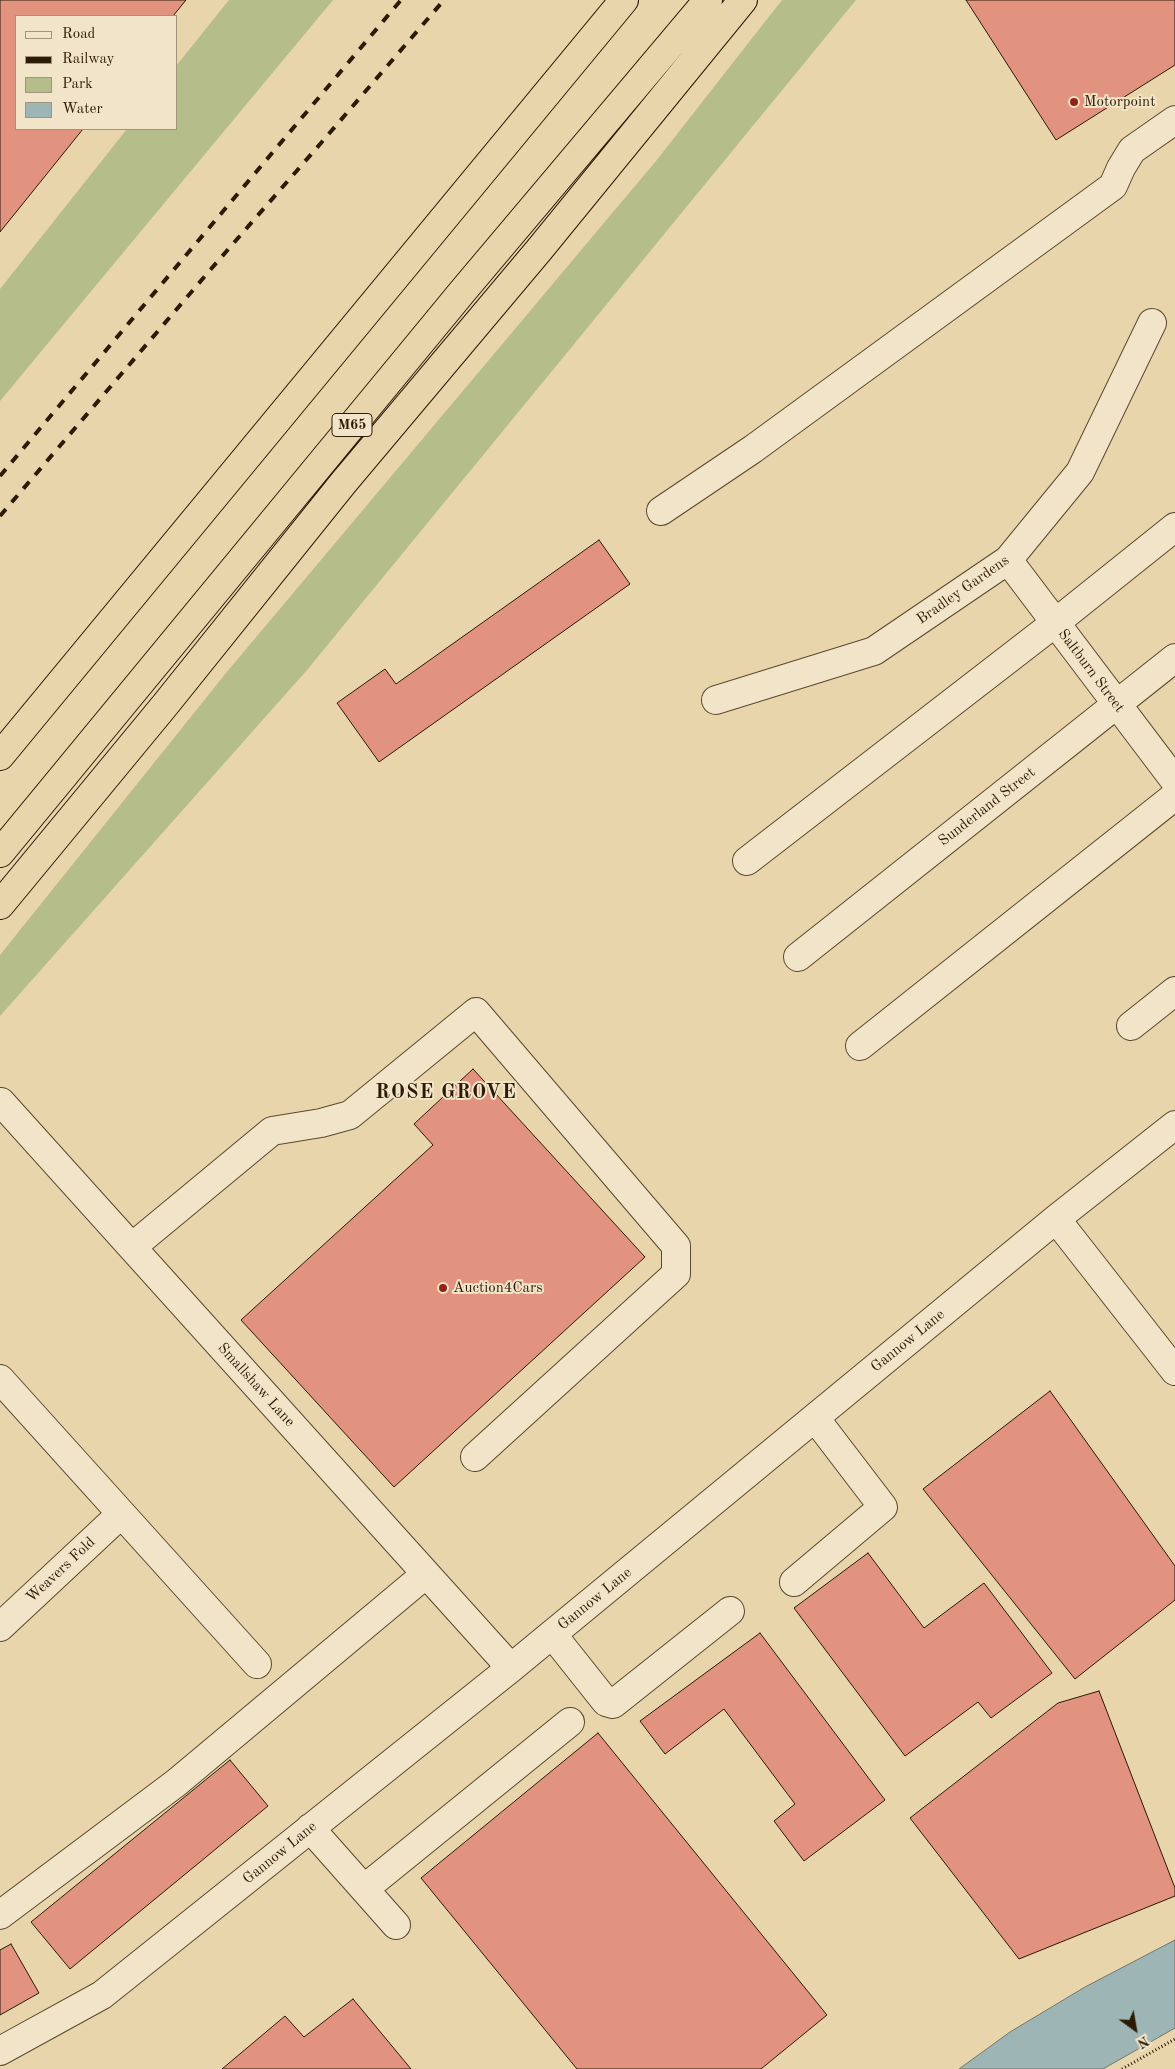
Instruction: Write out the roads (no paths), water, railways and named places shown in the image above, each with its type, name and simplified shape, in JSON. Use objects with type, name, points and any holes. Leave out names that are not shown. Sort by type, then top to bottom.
[{"type":"highway","points":[[0,756],[624,0]]},
{"type":"highway","name":"M65","points":[[0,853],[456,300],[708,0]]},
{"type":"highway","points":[[0,905],[344,482],[545,242],[743,0]]},
{"type":"highway","points":[[0,750],[29,721]]},
{"type":"street","points":[[661,512],[748,453],[1113,186],[1132,150],[1175,120]]},
{"type":"street","name":"Bradley Gardens","points":[[716,700],[874,651],[1008,560],[1080,472],[1152,322]]},
{"type":"street","points":[[747,861],[1175,527]]},
{"type":"street","name":"Saltburn Street","points":[[1008,560],[1175,782]]},
{"type":"street","name":"Sunderland Street","points":[[798,957],[1175,658]]},
{"type":"street","points":[[860,1046],[1175,796]]},
{"type":"street","points":[[1130,1026],[1175,991]]},
{"type":"street","points":[[132,1247],[272,1130],[321,1123],[350,1115],[476,1012],[676,1246],[676,1274],[475,1456]]},
{"type":"street","name":"Smallshaw Lane","points":[[1,1102],[511,1668]]},
{"type":"street","name":"Gannow Lane","points":[[0,2051],[102,1995],[511,1668],[1056,1219],[1175,1125]]},
{"type":"street","points":[[1056,1219],[1175,1370]]},
{"type":"street","points":[[0,1379],[257,1664]]},
{"type":"street","points":[[794,1582],[883,1507],[815,1418]]},
{"type":"street","name":"Weavers Fold","points":[[0,1627],[122,1514]]},
{"type":"street","points":[[0,1915],[176,1783],[426,1574]]},
{"type":"street","points":[[552,1634],[606,1702],[613,1704],[730,1611]]},
{"type":"street","points":[[364,1889],[570,1722]]},
{"type":"street","points":[[310,1828],[396,1925]]},
{"type":"water","points":[[1175,1940],[1175,2028],[1103,2069],[959,2069],[1010,2032],[1085,1987]]},
{"type":"railway","points":[[0,476],[401,0]]},
{"type":"railway","points":[[0,516],[444,0]]},
{"type":"place","name":"Motorpoint","points":[[1074,102]]},
{"type":"place","name":"Auction4Cars","points":[[443,1288]]},
{"type":"district","name":"ROSE GROVE","points":[[446,1093]]}]
